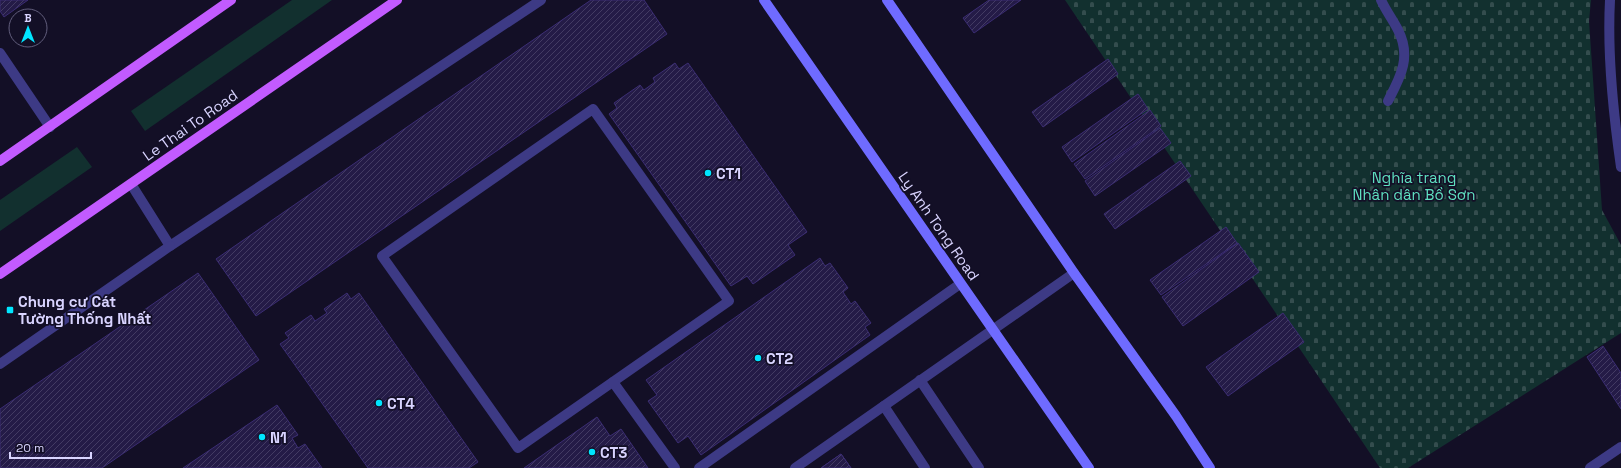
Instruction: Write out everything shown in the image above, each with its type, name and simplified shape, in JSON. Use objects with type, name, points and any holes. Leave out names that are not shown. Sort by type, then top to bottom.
[{"type":"main road","points":[[0,161],[231,0]]},
{"type":"main road","name":"Le Thai To Road","points":[[0,274],[397,0]]},
{"type":"main road","name":"Ly Anh Tong Road","points":[[764,0],[1089,468]]},
{"type":"main road","points":[[887,0],[1074,273],[1176,416],[1210,468]]},
{"type":"street","points":[[0,364],[170,246],[541,0]]},
{"type":"street","points":[[1381,0],[1398,30],[1403,42],[1404,53],[1402,74],[1388,102]]},
{"type":"street","points":[[1610,0],[1609,28],[1613,107],[1621,168]]},
{"type":"street","points":[[0,53],[50,127]]},
{"type":"street","points":[[593,109],[729,301],[613,382],[518,448],[382,256],[593,109]]},
{"type":"street","points":[[130,184],[170,246]]},
{"type":"street","points":[[795,468],[1074,273]]},
{"type":"street","points":[[700,468],[960,284]]},
{"type":"street","points":[[920,380],[979,468]]},
{"type":"street","points":[[613,382],[675,468]]},
{"type":"street","points":[[884,406],[925,468]]},
{"type":"street","points":[[1590,468],[1621,447]]},
{"type":"green space","points":[[292,0],[332,0],[145,131],[131,111]]},
{"type":"green space","name":"Nghĩa trang Nhân dân Bồ Sơn","points":[[1065,0],[1591,0],[1589,21],[1602,210],[1621,245],[1621,333],[1408,468],[1380,468]]},
{"type":"green space","points":[[77,147],[92,167],[0,231],[0,200]]},
{"type":"building","points":[[0,0],[28,0],[17,8],[8,8],[8,14],[4,17],[0,11]]},
{"type":"building","points":[[591,0],[644,0],[667,34],[256,316],[216,259]]},
{"type":"building","points":[[989,0],[1021,0],[974,33],[963,18]]},
{"type":"building","points":[[1108,59],[1118,74],[1043,127],[1032,112]]},
{"type":"building","name":"CT1","points":[[675,63],[679,69],[688,63],[807,232],[788,245],[795,255],[753,284],[747,276],[731,286],[609,114],[617,108],[614,103],[640,85],[644,90],[655,82],[653,78]]},
{"type":"building","points":[[1138,94],[1148,109],[1072,162],[1062,147]]},
{"type":"building","points":[[1150,110],[1161,126],[1085,179],[1074,164]]},
{"type":"building","points":[[1160,128],[1171,143],[1095,196],[1085,181]]},
{"type":"building","points":[[1180,161],[1191,176],[1115,229],[1104,214]]},
{"type":"building","points":[[1226,227],[1237,243],[1161,295],[1150,280]]},
{"type":"building","points":[[1238,243],[1259,272],[1183,326],[1162,297]]},
{"type":"building","name":"CT2","points":[[820,258],[825,266],[830,263],[848,288],[843,292],[851,304],[855,301],[871,323],[865,327],[870,335],[701,455],[688,436],[678,443],[648,401],[657,395],[646,380]]},
{"type":"building","points":[[198,273],[259,360],[102,468],[0,468],[0,409]]},
{"type":"building","name":"CT4","points":[[347,293],[351,299],[359,293],[478,462],[469,468],[368,468],[280,344],[289,338],[285,333],[311,315],[315,321],[327,313],[324,309]]},
{"type":"building","points":[[1283,313],[1304,342],[1228,396],[1206,367]]},
{"type":"building","points":[[1603,346],[1621,373],[1621,409],[1587,357]]},
{"type":"building","name":"N1","points":[[277,405],[298,435],[292,438],[298,448],[305,444],[322,468],[183,468]]},
{"type":"building","name":"CT3","points":[[597,417],[610,436],[621,429],[648,468],[524,468]]},
{"type":"building","points":[[841,454],[851,468],[821,468]]},
{"type":"building","points":[[841,454],[851,468],[821,468]]},
{"type":"place","name":"CT1","points":[[708,173]]},
{"type":"place","name":"Chung cư Cát Tường Thống Nhất","points":[[10,310]]},
{"type":"place","name":"CT2","points":[[758,358]]},
{"type":"place","name":"CT4","points":[[379,403]]},
{"type":"place","name":"N1","points":[[262,437]]},
{"type":"place","name":"CT3","points":[[592,452]]}]
